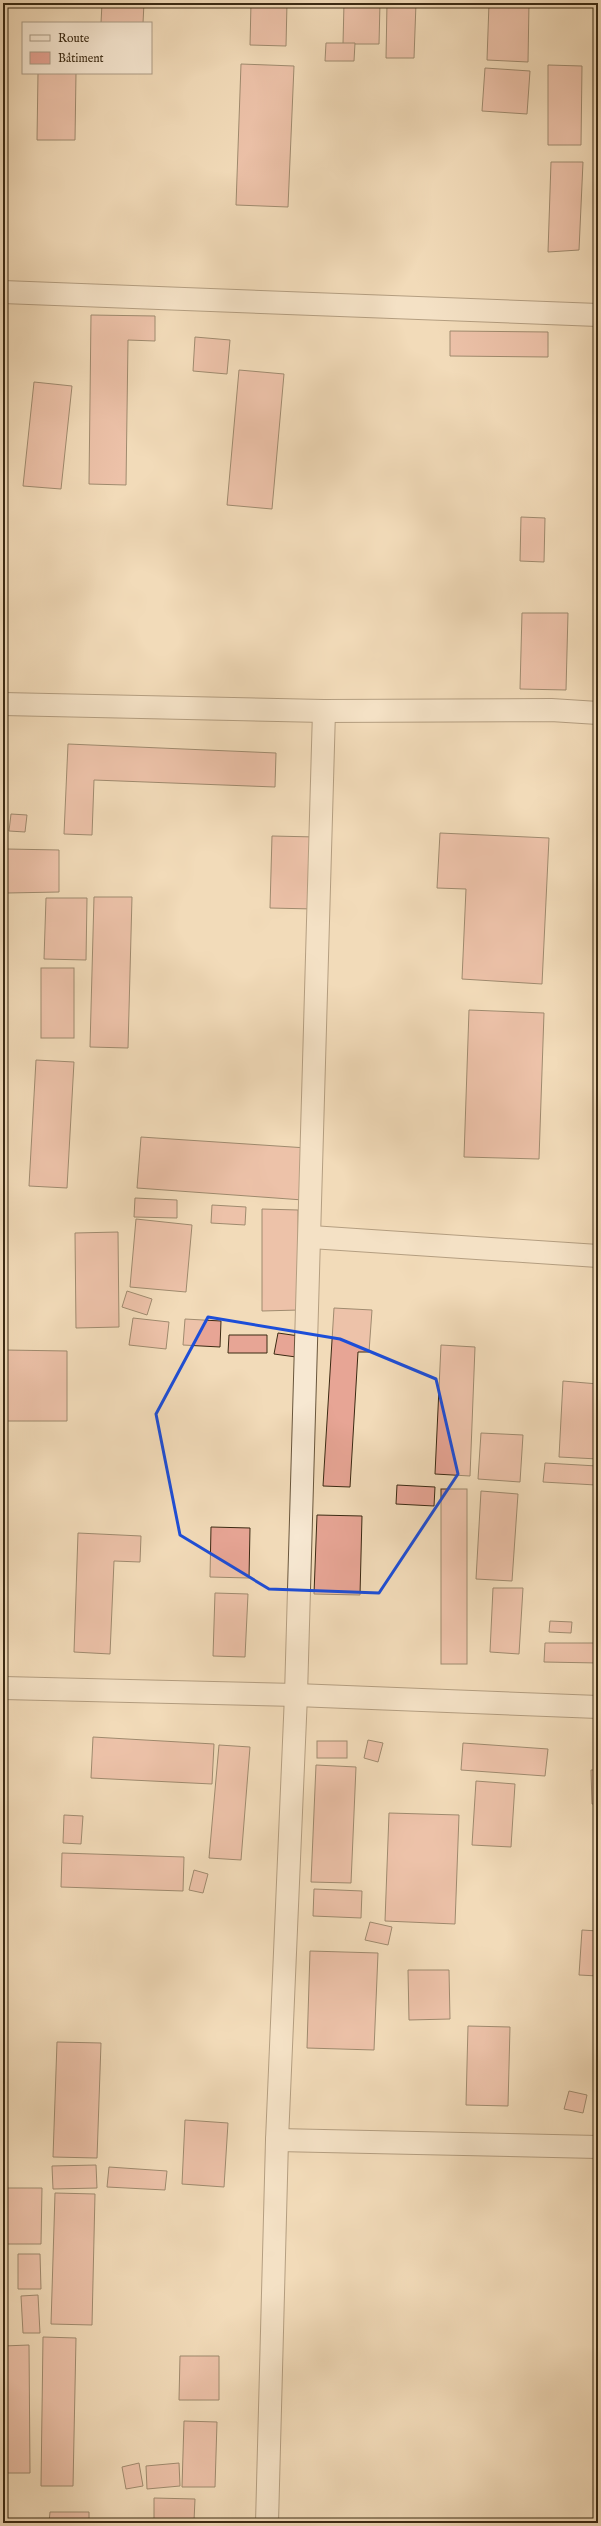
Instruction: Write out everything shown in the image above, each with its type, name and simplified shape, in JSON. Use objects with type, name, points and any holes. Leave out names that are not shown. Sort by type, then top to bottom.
[{"type":"street","points":[[3,292],[598,315]]},
{"type":"street","points":[[3,704],[324,711],[551,710],[598,714]]},
{"type":"street","points":[[267,2523],[277,2140],[296,1695],[324,711]]},
{"type":"street","points":[[310,1237],[598,1256]]},
{"type":"street","points":[[3,1688],[296,1695],[598,1707]]},
{"type":"street","points":[[277,2140],[598,2146]]},
{"type":"highlighted area","points":[[208,1317],[340,1339],[436,1379],[458,1474],[379,1593],[269,1589],[180,1535],[156,1414]]},
{"type":"building","points":[[102,3],[144,3],[143,22],[101,22]]},
{"type":"building","points":[[251,3],[287,3],[286,46],[250,45]]},
{"type":"building","points":[[344,3],[380,3],[379,44],[343,44]]},
{"type":"building","points":[[387,3],[416,3],[414,58],[386,58]]},
{"type":"building","points":[[489,3],[529,3],[528,62],[487,60]]},
{"type":"building","points":[[326,43],[355,43],[354,61],[325,61]]},
{"type":"building","points":[[241,64],[294,66],[288,207],[236,205]]},
{"type":"building","points":[[548,65],[582,66],[581,145],[548,145]]},
{"type":"building","points":[[485,68],[530,71],[527,114],[482,111]]},
{"type":"building","points":[[38,74],[76,74],[75,140],[37,140]]},
{"type":"building","points":[[551,162],[583,162],[579,250],[548,252]]},
{"type":"building","points":[[91,315],[155,316],[155,341],[128,340],[126,485],[89,484]]},
{"type":"building","points":[[450,331],[548,332],[548,357],[450,356]]},
{"type":"building","points":[[195,337],[230,340],[227,374],[193,371]]},
{"type":"building","points":[[239,370],[284,374],[272,509],[227,505]]},
{"type":"building","points":[[34,382],[72,386],[61,489],[23,486]]},
{"type":"building","points":[[521,517],[545,518],[544,562],[520,561]]},
{"type":"building","points":[[522,613],[568,613],[566,690],[520,689]]},
{"type":"building","points":[[68,744],[276,753],[275,787],[94,780],[92,835],[64,834]]},
{"type":"building","points":[[3,751],[7,751],[7,796],[3,796]]},
{"type":"building","points":[[11,814],[27,815],[25,832],[9,831]]},
{"type":"building","points":[[440,833],[549,838],[542,984],[462,979],[466,889],[437,888]]},
{"type":"building","points":[[272,836],[316,837],[314,909],[270,908]]},
{"type":"building","points":[[7,849],[59,850],[59,892],[7,893]]},
{"type":"building","points":[[94,897],[132,897],[128,1048],[90,1047]]},
{"type":"building","points":[[46,898],[87,898],[86,960],[44,959]]},
{"type":"building","points":[[41,968],[74,968],[74,1038],[41,1038]]},
{"type":"building","points":[[469,1010],[544,1013],[539,1159],[464,1157]]},
{"type":"building","points":[[36,1060],[74,1062],[67,1188],[29,1186]]},
{"type":"building","points":[[141,1137],[307,1148],[303,1200],[137,1188]]},
{"type":"building","points":[[135,1198],[177,1200],[177,1218],[134,1217]]},
{"type":"building","points":[[212,1205],[246,1207],[245,1225],[211,1223]]},
{"type":"building","points":[[262,1209],[298,1210],[299,1310],[262,1311]]},
{"type":"building","points":[[136,1219],[192,1225],[186,1292],[130,1287]]},
{"type":"building","points":[[118,1232],[119,1327],[76,1328],[75,1233]]},
{"type":"building","points":[[127,1291],[152,1299],[147,1315],[122,1307]]},
{"type":"building","points":[[334,1308],[372,1310],[369,1352],[358,1352],[350,1487],[323,1486]]},
{"type":"building","points":[[133,1318],[169,1322],[166,1349],[129,1345]]},
{"type":"building","points":[[185,1319],[221,1321],[220,1347],[183,1345]]},
{"type":"building","points":[[278,1333],[299,1336],[296,1357],[274,1354]]},
{"type":"building","points":[[229,1335],[267,1335],[267,1353],[228,1353]]},
{"type":"building","points":[[441,1345],[475,1347],[470,1476],[435,1474]]},
{"type":"building","points":[[5,1350],[67,1351],[67,1421],[4,1421]]},
{"type":"building","points":[[563,1381],[598,1384],[598,1459],[559,1457]]},
{"type":"building","points":[[481,1433],[523,1435],[520,1482],[478,1479]]},
{"type":"building","points":[[545,1463],[597,1466],[596,1485],[543,1482]]},
{"type":"building","points":[[397,1485],[435,1487],[434,1506],[396,1504]]},
{"type":"building","points":[[441,1489],[467,1489],[467,1664],[441,1664]]},
{"type":"building","points":[[481,1491],[518,1494],[512,1581],[476,1579]]},
{"type":"building","points":[[317,1515],[362,1516],[360,1595],[314,1594]]},
{"type":"building","points":[[211,1527],[250,1528],[249,1578],[210,1577]]},
{"type":"building","points":[[78,1533],[141,1536],[140,1562],[114,1561],[110,1654],[74,1652]]},
{"type":"building","points":[[493,1588],[523,1588],[519,1654],[490,1652]]},
{"type":"building","points":[[215,1593],[248,1594],[245,1657],[213,1656]]},
{"type":"building","points":[[550,1621],[572,1622],[571,1633],[549,1632]]},
{"type":"building","points":[[545,1643],[598,1643],[598,1663],[544,1662]]},
{"type":"building","points":[[93,1737],[214,1744],[212,1784],[91,1778]]},
{"type":"building","points":[[368,1740],[383,1743],[378,1762],[364,1758]]},
{"type":"building","points":[[317,1741],[347,1741],[347,1758],[317,1758]]},
{"type":"building","points":[[463,1743],[548,1749],[545,1776],[461,1770]]},
{"type":"building","points":[[219,1745],[250,1747],[241,1860],[209,1858]]},
{"type":"building","points":[[316,1765],[356,1767],[351,1883],[311,1882]]},
{"type":"building","points":[[591,1770],[598,1770],[598,1804],[592,1804]]},
{"type":"building","points":[[476,1781],[515,1784],[511,1847],[472,1845]]},
{"type":"building","points":[[389,1813],[459,1815],[455,1924],[385,1921]]},
{"type":"building","points":[[64,1815],[83,1816],[81,1844],[63,1843]]},
{"type":"building","points":[[62,1853],[184,1857],[183,1891],[61,1887]]},
{"type":"building","points":[[194,1870],[208,1874],[203,1893],[189,1890]]},
{"type":"building","points":[[314,1889],[362,1891],[361,1918],[313,1916]]},
{"type":"building","points":[[370,1922],[392,1927],[388,1945],[365,1940]]},
{"type":"building","points":[[582,1930],[598,1931],[598,1976],[579,1975]]},
{"type":"building","points":[[310,1951],[378,1953],[374,2050],[307,2048]]},
{"type":"building","points":[[408,1970],[449,1970],[450,2019],[409,2020]]},
{"type":"building","points":[[468,2026],[510,2027],[508,2106],[466,2105]]},
{"type":"building","points":[[57,2042],[101,2043],[97,2158],[53,2157]]},
{"type":"building","points":[[569,2091],[587,2095],[583,2113],[564,2109]]},
{"type":"building","points":[[185,2120],[228,2123],[224,2187],[182,2184]]},
{"type":"building","points":[[96,2165],[97,2188],[53,2189],[52,2166]]},
{"type":"building","points":[[109,2167],[167,2171],[165,2190],[107,2187]]},
{"type":"building","points":[[4,2188],[42,2188],[41,2244],[3,2244]]},
{"type":"building","points":[[55,2193],[95,2194],[92,2325],[51,2324]]},
{"type":"building","points":[[18,2254],[40,2254],[41,2289],[18,2289]]},
{"type":"building","points":[[38,2295],[40,2333],[23,2333],[21,2296]]},
{"type":"building","points":[[43,2337],[76,2338],[73,2486],[41,2486]]},
{"type":"building","points":[[29,2345],[30,2473],[3,2473],[3,2346]]},
{"type":"building","points":[[180,2356],[219,2356],[219,2400],[179,2400]]},
{"type":"building","points":[[184,2421],[217,2422],[215,2487],[182,2487]]},
{"type":"building","points":[[139,2463],[143,2486],[126,2489],[122,2467]]},
{"type":"building","points":[[179,2463],[180,2486],[147,2489],[146,2466]]},
{"type":"building","points":[[154,2498],[195,2499],[194,2521],[154,2520]]},
{"type":"building","points":[[50,2512],[89,2512],[89,2523],[49,2523]]}]
